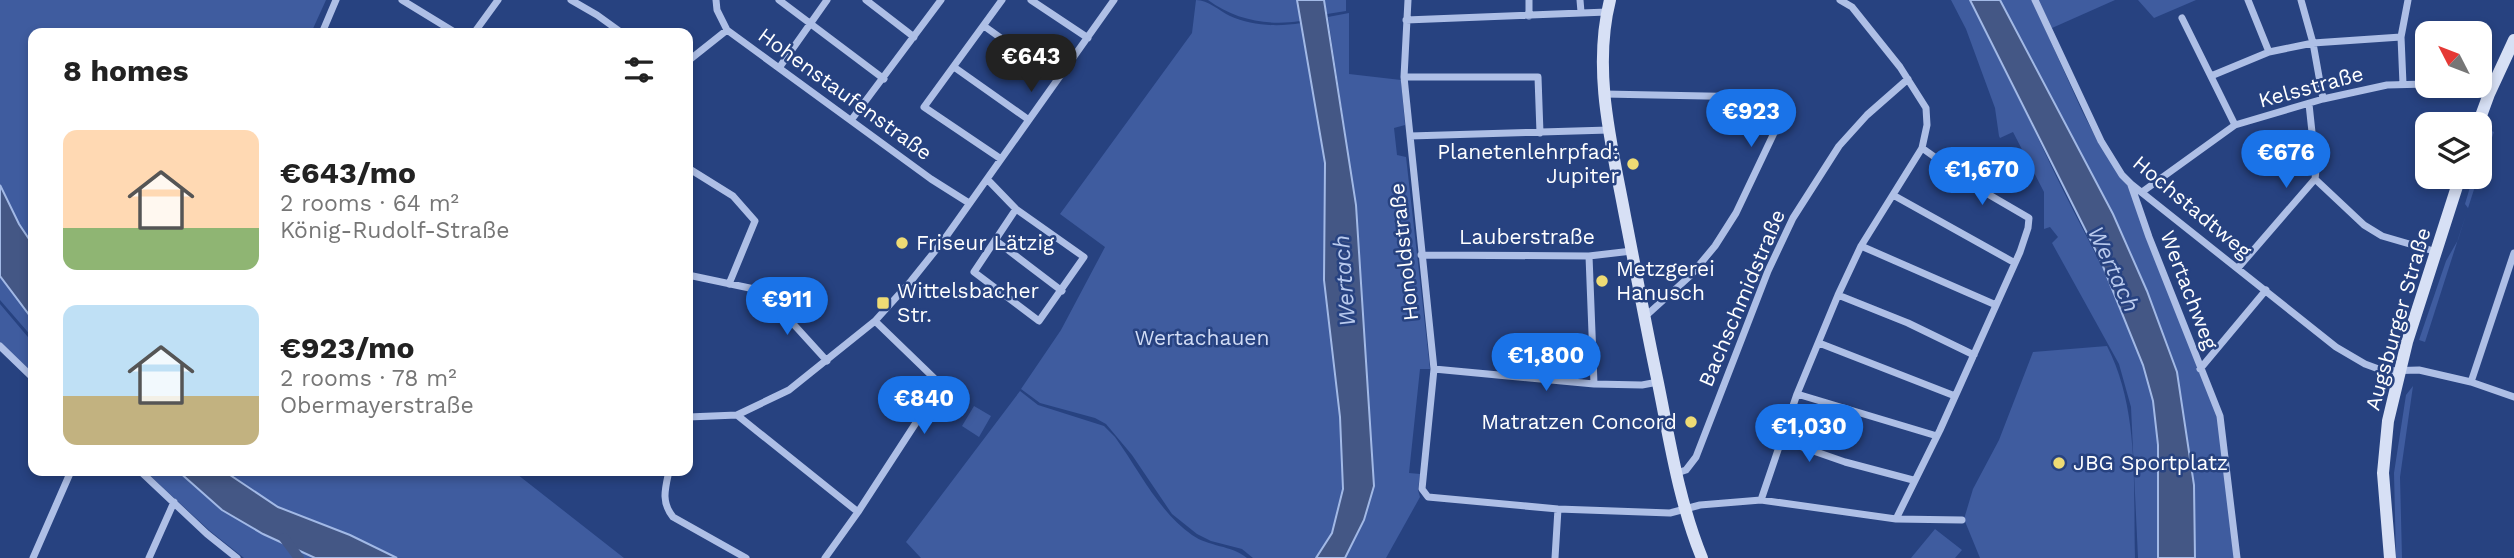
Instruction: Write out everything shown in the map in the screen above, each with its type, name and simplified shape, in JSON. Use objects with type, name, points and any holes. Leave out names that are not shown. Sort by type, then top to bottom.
[{"type":"street","points":[[323,28],[336,0]]},
{"type":"street","points":[[402,0],[448,28]]},
{"type":"street","points":[[478,28],[498,0]]},
{"type":"street","points":[[571,0],[615,28]]},
{"type":"street","name":"Hohenstaufenstraße","points":[[716,0],[717,10],[727,30],[931,179],[970,203]]},
{"type":"street","points":[[779,0],[884,79]]},
{"type":"street","points":[[779,68],[827,0]]},
{"type":"street","points":[[866,0],[914,37]]},
{"type":"street","points":[[852,119],[941,0]]},
{"type":"street","points":[[1001,159],[924,107],[1002,0]]},
{"type":"street","points":[[1031,0],[1088,38]]},
{"type":"street","points":[[693,417],[737,415],[789,390],[875,321],[924,265],[1114,0]]},
{"type":"street","name":"Honoldstraße","points":[[1408,0],[1404,77],[1434,369],[1422,489],[1428,497],[1558,509]]},
{"type":"street","points":[[1529,0],[1529,16]]},
{"type":"street","points":[[1580,0],[1581,12]]},
{"type":"street","points":[[1761,500],[1797,394],[1838,295],[1861,246],[1922,148],[1927,125],[1926,108],[1908,79],[1880,39],[1852,7],[1840,0]]},
{"type":"street","name":"Hochstadtweg","points":[[2035,0],[2101,141],[2122,175],[2131,184],[2336,347],[2365,364],[2384,371],[2419,370],[2471,382],[2514,397]]},
{"type":"street","points":[[2248,0],[2269,52]]},
{"type":"street","points":[[2301,0],[2313,43],[2323,100]]},
{"type":"street","points":[[2403,84],[2401,37],[2408,0]]},
{"type":"street","points":[[1406,20],[1529,16],[1581,12],[1609,6],[1603,48],[1604,94],[1609,130],[1676,473],[1702,558]]},
{"type":"street","points":[[2182,18],[2235,125]]},
{"type":"street","points":[[984,26],[1058,79]]},
{"type":"street","points":[[693,57],[727,30]]},
{"type":"street","points":[[2211,76],[2269,52],[2313,43],[2401,37]]},
{"type":"street","points":[[2492,88],[2512,47]]},
{"type":"street","points":[[954,67],[1029,120]]},
{"type":"street","points":[[1404,77],[1538,77],[1540,133]]},
{"type":"street","name":"Bachschmidstraße","points":[[1676,473],[1686,470],[1696,457],[1768,271],[1800,207],[1839,146],[1867,115],[1908,79]]},
{"type":"street","name":"Kelsstraße","points":[[2142,192],[2235,125],[2323,100],[2415,84]]},
{"type":"street","points":[[1604,94],[1756,97],[1766,102],[1772,109],[1774,118],[1774,133],[1736,214],[1715,246],[1690,276],[1649,313],[1643,315]]},
{"type":"street","points":[[2238,268],[2315,179],[2309,104]]},
{"type":"street","points":[[1410,136],[1609,130]]},
{"type":"street","points":[[1896,519],[1974,355],[2015,262],[2029,218],[1951,170],[1922,148]]},
{"type":"street","points":[[693,171],[733,196],[755,221],[729,284]]},
{"type":"street","points":[[987,179],[1016,209],[1084,257],[1038,321],[974,272],[1016,209]]},
{"type":"street","points":[[2315,179],[2364,225],[2382,236],[2437,252]]},
{"type":"street","name":"Wertachweg","points":[[2131,184],[2220,416],[2237,558]]},
{"type":"street","name":"Augsburger Straße","points":[[2390,558],[2384,473],[2388,421],[2400,371],[2456,189]]},
{"type":"street","points":[[1893,195],[2015,262]]},
{"type":"street","points":[[995,240],[1062,291]]},
{"type":"street","points":[[1861,246],[1996,305]]},
{"type":"street","name":"Lauberstraße","points":[[1421,254],[1589,256],[1632,251]]},
{"type":"street","points":[[2471,382],[2514,253]]},
{"type":"street","points":[[1589,256],[1594,384]]},
{"type":"street","points":[[693,276],[759,290],[767,295],[827,361]]},
{"type":"street","points":[[2506,278],[2514,282]]},
{"type":"street","name":"Wertachweg","points":[[2200,369],[2266,290]]},
{"type":"street","points":[[1838,295],[1908,323],[1974,355]]},
{"type":"street","points":[[825,558],[934,395],[936,385],[933,378],[875,321]]},
{"type":"street","points":[[1819,343],[1955,396]]},
{"type":"street","points":[[0,346],[28,372]]},
{"type":"street","points":[[1434,369],[1594,384],[1642,385],[1658,382]]},
{"type":"street","points":[[1797,394],[1937,436]]},
{"type":"street","points":[[737,415],[858,512]]},
{"type":"street","points":[[1782,440],[1845,462],[1913,480]]},
{"type":"street","points":[[33,558],[69,476]]},
{"type":"street","points":[[145,476],[207,534],[237,558]]},
{"type":"street","points":[[667,476],[664,499],[666,508],[673,517],[746,558]]},
{"type":"street","points":[[1555,558],[1558,509],[1670,513],[1685,508],[1761,500],[1896,519],[1962,520]]},
{"type":"street","points":[[149,558],[174,502]]},
{"type":"green space","points":[[0,0],[326,0],[313,28],[28,28],[28,238],[0,185]]},
{"type":"green space","name":"Wertachauen","points":[[1196,0],[1214,6],[1230,16],[1256,24],[1301,23],[1325,163],[1324,280],[1340,417],[1343,489],[1332,533],[1316,558],[1253,558],[1242,549],[1211,541],[1197,534],[1172,514],[1132,455],[1106,424],[1095,418],[1040,403],[1021,389],[1061,330],[1105,247],[1060,214],[1192,33]]},
{"type":"green space","points":[[1208,0],[1297,0],[1300,21],[1276,23],[1252,20],[1218,7]]},
{"type":"green space","points":[[1324,0],[1346,0],[1346,11],[1327,14]]},
{"type":"green space","points":[[1951,0],[1970,0],[2111,285],[2135,342],[2145,370],[2156,418],[2160,478],[2158,558],[2138,558],[2131,407],[2119,364],[2052,243],[2058,237],[2050,227],[2044,229],[2044,192],[2013,132],[2000,138],[1999,136],[1995,108],[1966,29]]},
{"type":"green space","points":[[2000,0],[2032,0],[2099,144],[2130,186],[2218,417],[2234,558],[2195,558],[2194,485],[2113,214]]},
{"type":"green space","points":[[2038,0],[2115,0],[2052,28]]},
{"type":"green space","points":[[2138,0],[2196,0],[2154,18]]},
{"type":"green space","points":[[1349,13],[1349,74],[1401,80],[1405,125],[1394,128],[1397,155],[1406,157],[1430,369],[1420,369],[1409,473],[1420,474],[1420,497],[1386,558],[1345,558],[1364,520],[1374,486],[1356,205],[1328,17]]},
{"type":"green space","points":[[2469,189],[2474,189],[2468,208],[2465,204]]},
{"type":"green space","points":[[2457,241],[2425,342],[2419,340],[2446,261]]},
{"type":"green space","points":[[0,276],[28,313],[28,332],[0,300]]},
{"type":"green space","points":[[0,304],[28,337],[28,370],[0,344]]},
{"type":"green space","name":"JBG Sportplatz","points":[[2107,346],[2118,371],[2130,423],[2135,558],[1980,558],[1964,519],[1973,489],[1999,440],[2033,352]]},
{"type":"green space","points":[[2413,386],[2400,477],[2402,558],[2396,558],[2394,473],[2406,395]]},
{"type":"green space","points":[[1020,391],[1038,405],[1104,426],[1115,437],[1159,502],[1180,525],[1199,539],[1247,558],[921,558],[906,542]]},
{"type":"green space","points":[[974,406],[991,416],[979,437],[962,426]]},
{"type":"green space","points":[[150,476],[184,476],[222,510],[263,534],[316,558],[244,558]]},
{"type":"green space","points":[[232,476],[519,476],[624,558],[397,558],[350,535],[278,507]]},
{"type":"green space","points":[[1935,529],[1962,550],[1955,558],[1911,558]]},
{"type":"water","name":"Wertach","points":[[1297,0],[1324,0],[1356,205],[1374,486],[1364,520],[1345,558],[1316,558],[1332,533],[1343,489],[1340,417],[1324,280],[1325,163]]},
{"type":"water","name":"Wertach","points":[[1970,0],[2000,0],[2113,214],[2147,291],[2177,372],[2194,485],[2195,558],[2158,558],[2158,445],[2153,401],[2143,365],[2100,259]]},
{"type":"water","points":[[0,185],[28,238],[28,313],[0,276]]},
{"type":"water","points":[[184,476],[232,476],[278,507],[350,535],[397,558],[315,558],[263,534],[222,510]]},
{"type":"waterway","points":[[284,538],[299,558]]},
{"type":"place","name":"Planetenlehrpfad: Jupiter","points":[[1633,164]]},
{"type":"place","name":"Friseur Lätzig","points":[[902,243]]},
{"type":"place","name":"Metzgerei Hanusch","points":[[1602,281]]},
{"type":"place","name":"Wittelsbacher Str.","points":[[883,303]]},
{"type":"place","name":"Matratzen Concord","points":[[1691,422]]},
{"type":"place","name":"JBG Sportplatz","points":[[2059,463]]}]
